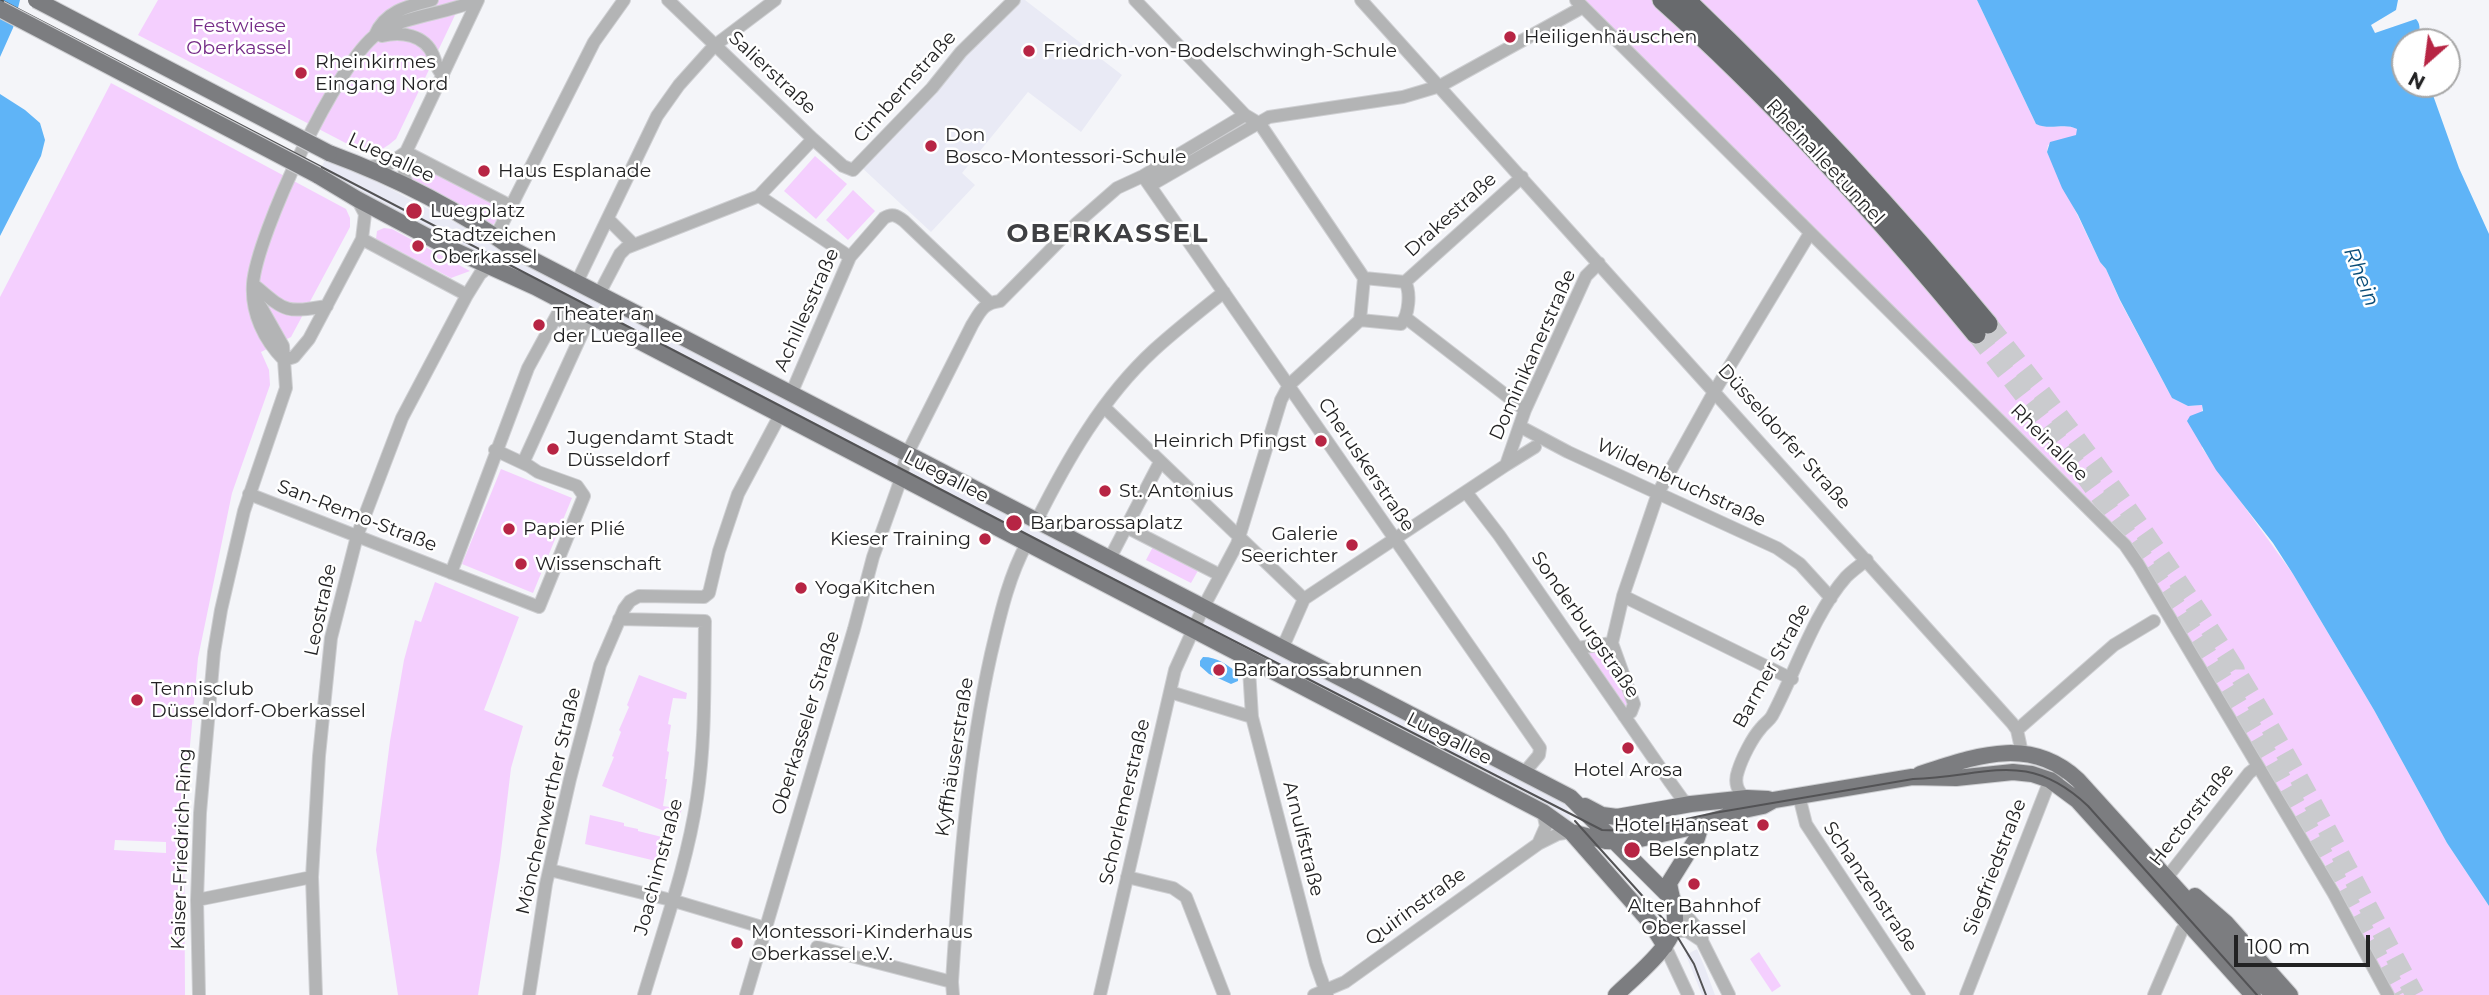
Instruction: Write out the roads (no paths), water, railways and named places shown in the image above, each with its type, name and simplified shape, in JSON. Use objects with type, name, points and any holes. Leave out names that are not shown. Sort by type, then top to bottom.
[{"type":"highway","name":"Rheinalleetunnel","points":[[1662,0],[1756,88],[1982,329],[1910,231],[1828,141],[1686,0]]},
{"type":"main road","name":"Luegallee","points":[[36,0],[329,153],[367,167],[410,189],[496,236],[516,251],[1109,560],[1198,620],[1246,662],[1276,672],[1543,812],[1571,832],[1650,922],[1665,946]]},
{"type":"main road","name":"Luegallee","points":[[0,9],[317,174],[357,199],[449,247],[564,302],[1027,543],[1198,620],[1278,647],[1570,797],[1674,901]]},
{"type":"main road","points":[[2022,752],[2024,766],[2032,774]]},
{"type":"main road","points":[[1973,776],[1989,767],[2013,765],[2020,760],[2022,752]]},
{"type":"main road","points":[[1912,777],[1995,754],[2022,752],[2049,758],[2065,767],[2167,885],[2189,924],[2253,995]]},
{"type":"main road","points":[[1570,797],[1595,812],[1617,817],[1691,804],[1747,798],[1774,800],[1912,777],[1973,776],[2002,772],[2032,774],[2050,780],[2077,800],[2167,885],[2273,995]]},
{"type":"main road","points":[[1571,832],[1615,843],[1701,825],[1763,806],[1774,800]]},
{"type":"main road","points":[[1616,995],[1665,946],[1674,931],[1674,901],[1670,881],[1697,838],[1701,825]]},
{"type":"main road","points":[[2167,885],[2194,896],[2222,918],[2290,995]]},
{"type":"street","points":[[375,36],[379,25],[392,14],[432,0]]},
{"type":"street","points":[[327,306],[298,311],[286,309],[253,284],[272,216],[302,150],[342,79],[375,36],[402,21],[454,10],[477,0]]},
{"type":"street","points":[[410,189],[404,177],[406,152],[477,0]]},
{"type":"street","points":[[496,236],[594,42],[624,0]]},
{"type":"street","name":"Salierstraße","points":[[668,0],[813,139],[843,166],[853,170]]},
{"type":"street","points":[[577,282],[657,116],[679,86],[715,46],[775,0]]},
{"type":"street","name":"Cimbernstraße","points":[[853,170],[937,83],[961,52],[1014,0]]},
{"type":"street","points":[[1135,0],[1245,115],[1260,124],[1364,278],[1360,320],[1289,385],[1281,400],[1239,536],[1198,620]]},
{"type":"street","name":"Düsseldorfer Straße","points":[[1361,0],[2017,730],[2022,752]]},
{"type":"street","name":"Oberkasseler Straße","points":[[746,995],[873,557],[901,478],[906,454],[983,306],[989,302],[1000,301],[1077,223],[1116,188],[1170,174],[1269,117],[1403,97],[1440,86],[1579,4]]},
{"type":"street","name":"Rheinallee","points":[[1579,4],[2125,545],[2334,894],[2388,995]]},
{"type":"street","points":[[375,36],[403,34],[422,41],[433,53],[435,66],[443,76]]},
{"type":"street","name":"Oberkasseler Straße","points":[[1147,181],[1245,115]]},
{"type":"street","points":[[599,294],[620,254],[633,244],[759,196],[813,139]]},
{"type":"street","points":[[406,152],[511,206]]},
{"type":"street","points":[[367,167],[389,164],[406,152]]},
{"type":"street","name":"Drakestraße","points":[[1405,282],[1522,177]]},
{"type":"street","name":"Cheruskerstraße","points":[[1147,181],[1540,748],[1539,755],[1523,774]]},
{"type":"street","points":[[759,196],[850,257]]},
{"type":"street","points":[[284,360],[290,360],[300,351],[362,239],[365,215],[357,199]]},
{"type":"street","name":"Achillesstraße","points":[[791,394],[850,257],[890,214],[904,221],[989,302]]},
{"type":"street","points":[[608,219],[633,244]]},
{"type":"street","points":[[1624,716],[1631,712],[1634,704],[1612,643],[1623,596],[1658,493],[1714,392],[1810,233]]},
{"type":"street","points":[[362,239],[467,295]]},
{"type":"street","name":"Dominikanerstraße","points":[[1506,465],[1525,411],[1586,276],[1599,263]]},
{"type":"street","name":"Leostraße","points":[[316,995],[312,877],[319,757],[331,638],[357,536],[402,418],[467,295],[480,274],[491,265]]},
{"type":"street","points":[[1360,320],[1401,324],[1406,318],[1409,288],[1405,282],[1364,278]]},
{"type":"street","name":"Kaiser-Friedrich-Ring","points":[[199,995],[197,900],[203,765],[214,652],[221,610],[249,494],[284,395],[286,380],[283,346],[254,299],[253,284]]},
{"type":"street","points":[[1036,522],[1082,436],[1104,407],[1153,351],[1224,292]]},
{"type":"street","points":[[451,573],[528,368],[564,302]]},
{"type":"street","points":[[495,450],[523,463],[590,316]]},
{"type":"street","points":[[556,318],[582,331]]},
{"type":"street","points":[[1406,318],[1525,411]]},
{"type":"street","points":[[1104,407],[1304,599],[1286,640],[1278,647]]},
{"type":"street","name":"Mönchenwerther Straße","points":[[529,995],[550,870],[570,779],[600,665],[619,619],[634,598],[704,597],[709,593],[719,551],[738,494],[780,415]]},
{"type":"street","name":"Wildenbruchstraße","points":[[1521,427],[1568,452],[1790,555],[1831,598]]},
{"type":"street","name":"Dominikanerstraße","points":[[1304,599],[1535,447]]},
{"type":"street","points":[[1109,560],[1160,462]]},
{"type":"street","name":"San-Remo-Straße","points":[[249,494],[539,607],[584,496],[577,486],[538,472],[523,463]]},
{"type":"street","name":"Sonderburgstraße","points":[[1466,492],[1499,535],[1670,782],[1683,800],[1691,804]]},
{"type":"street","points":[[1126,527],[1220,575]]},
{"type":"street","name":"Kyffhäuserstraße","points":[[952,988],[963,825],[982,697],[1003,605],[1027,543]]},
{"type":"street","name":"Barmer Straße","points":[[1747,798],[1740,794],[1737,772],[1792,679],[1796,663],[1831,598],[1846,576],[1867,560]]},
{"type":"street","points":[[1818,584],[1846,576]]},
{"type":"street","points":[[1623,596],[1792,679]]},
{"type":"street","name":"Joachimstraße","points":[[619,619],[705,621],[701,770],[686,853],[644,995]]},
{"type":"street","name":"Schorlemerstraße","points":[[1100,995],[1175,670],[1198,620]]},
{"type":"street","points":[[2017,730],[2114,645],[2154,621]]},
{"type":"street","points":[[1577,648],[1612,643]]},
{"type":"street","name":"Arnulfstraße","points":[[1246,662],[1252,717],[1322,994]]},
{"type":"street","points":[[1250,690],[1260,675],[1276,672]]},
{"type":"street","points":[[1170,692],[1252,717]]},
{"type":"street","name":"Hectorstraße","points":[[2167,885],[2249,773],[2258,766]]},
{"type":"street","points":[[2050,780],[2063,776],[2078,780]]},
{"type":"street","name":"Siegfriedstraße","points":[[1966,995],[2050,780]]},
{"type":"street","points":[[1665,809],[1671,792],[1670,782]]},
{"type":"street","name":"Schanzenstraße","points":[[1799,796],[1806,824],[1919,995]]},
{"type":"street","points":[[1538,844],[1546,826],[1543,812]]},
{"type":"street","name":"Quirinstraße","points":[[1322,994],[1345,982],[1538,844],[1558,834],[1571,832]]},
{"type":"street","points":[[550,870],[671,900],[765,928]]},
{"type":"street","points":[[197,900],[312,877]]},
{"type":"street","points":[[1127,877],[1172,888],[1186,897],[1224,995]]},
{"type":"street","points":[[1674,901],[1702,934],[1702,941],[1729,995]]},
{"type":"street","points":[[2154,995],[2182,930],[2189,924]]},
{"type":"street","points":[[1674,931],[1687,931],[1702,941]]},
{"type":"street","points":[[1665,946],[1688,995]]},
{"type":"street","points":[[817,947],[952,988]]},
{"type":"water","points":[[0,0],[20,0],[13,28],[0,57]]},
{"type":"water","name":"Rhein","points":[[1977,0],[2398,0],[2396,10],[2371,25],[2375,33],[2416,19],[2418,21],[2420,28],[2391,28],[2391,98],[2434,98],[2459,168],[2489,234],[2489,906],[2447,843],[2374,710],[2293,574],[2273,543],[2216,470],[2187,421],[2190,416],[2203,411],[2202,405],[2188,406],[2172,398],[2120,300],[2062,188],[2047,152],[2050,142],[2076,135],[2077,129],[2036,124]]},
{"type":"water","points":[[0,94],[40,123],[45,140],[41,156],[0,236]]},
{"type":"water","name":"Barbarossabrunnen","points":[[1203,657],[1218,660],[1230,667],[1238,673],[1238,681],[1231,684],[1209,674],[1200,666]]},
{"type":"tunnel","points":[[1988,324],[2116,493],[2235,669],[2305,790],[2415,995]]},
{"type":"tunnel","points":[[1976,334],[2100,497],[2188,623],[2286,787],[2399,995]]},
{"type":"tram line","points":[[1,0],[1059,551],[1602,830],[1631,831],[1714,813],[1913,779],[2005,770],[2025,771],[2045,777],[2066,788],[2088,806],[2257,995]]},
{"type":"tram line","points":[[1575,821],[1674,931],[1694,964],[1706,995]]},
{"type":"place","name":"Heiligenhäuschen","points":[[1510,37]]},
{"type":"place","name":"Friedrich-von-Bodelschwingh-Schule","points":[[1029,51]]},
{"type":"place","name":"Rheinkirmes Eingang Nord","points":[[301,73]]},
{"type":"place","name":"Don Bosco-Montessori-Schule","points":[[931,146]]},
{"type":"place","name":"Haus Esplanade","points":[[484,171]]},
{"type":"place","name":"Luegplatz","points":[[414,211]]},
{"type":"place","name":"Stadtzeichen Oberkassel","points":[[418,246]]},
{"type":"place","name":"Theater an der Luegallee","points":[[539,325]]},
{"type":"place","name":"Heinrich Pfingst","points":[[1321,441]]},
{"type":"place","name":"Jugendamt Stadt Düsseldorf","points":[[553,449]]},
{"type":"place","name":"St. Antonius","points":[[1105,491]]},
{"type":"place","name":"Barbarossaplatz","points":[[1014,523]]},
{"type":"place","name":"Papier Plié","points":[[509,529]]},
{"type":"place","name":"Kieser Training","points":[[985,539]]},
{"type":"place","name":"Galerie Seerichter","points":[[1352,545]]},
{"type":"place","name":"Wissenschaft","points":[[521,564]]},
{"type":"place","name":"YogaKitchen","points":[[801,588]]},
{"type":"place","name":"Barbarossabrunnen","points":[[1219,670]]},
{"type":"place","name":"Tennisclub Düsseldorf-Oberkassel","points":[[137,700]]},
{"type":"place","name":"Hotel Arosa","points":[[1628,748]]},
{"type":"place","name":"Hotel Hanseat","points":[[1763,825]]},
{"type":"place","name":"Belsenplatz","points":[[1632,850]]},
{"type":"place","name":"Alter Bahnhof Oberkassel","points":[[1694,884]]},
{"type":"place","name":"Montessori-Kinderhaus Oberkassel e.V.","points":[[737,943]]},
{"type":"district","name":"OBERKASSEL","points":[[1108,234]]},
{"type":"park label","name":"Festwiese Oberkassel","points":[[239,37]]}]
